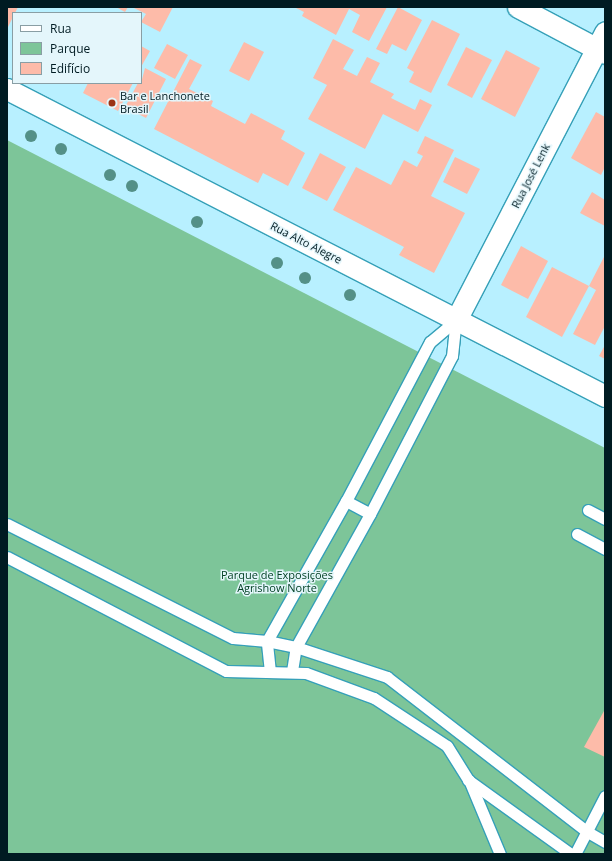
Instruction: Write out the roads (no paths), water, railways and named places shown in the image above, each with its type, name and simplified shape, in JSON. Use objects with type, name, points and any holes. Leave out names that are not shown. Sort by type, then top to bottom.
[{"type":"street","points":[[518,7],[602,44]]},
{"type":"street","name":"Rua José Lenk","points":[[456,320],[602,44]]},
{"type":"street","name":"Rua Alto Alegre","points":[[7,89],[605,396]]},
{"type":"lane","points":[[270,672],[267,641],[346,502],[430,342],[456,320]]},
{"type":"lane","points":[[292,671],[296,647],[370,514],[452,356],[456,320]]},
{"type":"lane","points":[[346,502],[370,514]]},
{"type":"lane","points":[[588,510],[605,519]]},
{"type":"lane","points":[[7,524],[233,638],[267,641],[296,647],[387,677],[586,831],[605,842]]},
{"type":"lane","points":[[577,534],[605,549]]},
{"type":"lane","points":[[7,557],[226,671],[292,671],[306,673],[374,698],[447,746],[468,780],[500,854]]},
{"type":"lane","points":[[468,780],[571,854]]},
{"type":"lane","points":[[575,854],[605,796]]},
{"type":"place","name":"Bar e Lanchonete Brasil","points":[[112,103]]},
{"type":"park label","name":"Parque de Exposições Agrishow Norte","points":[[277,582]]}]
